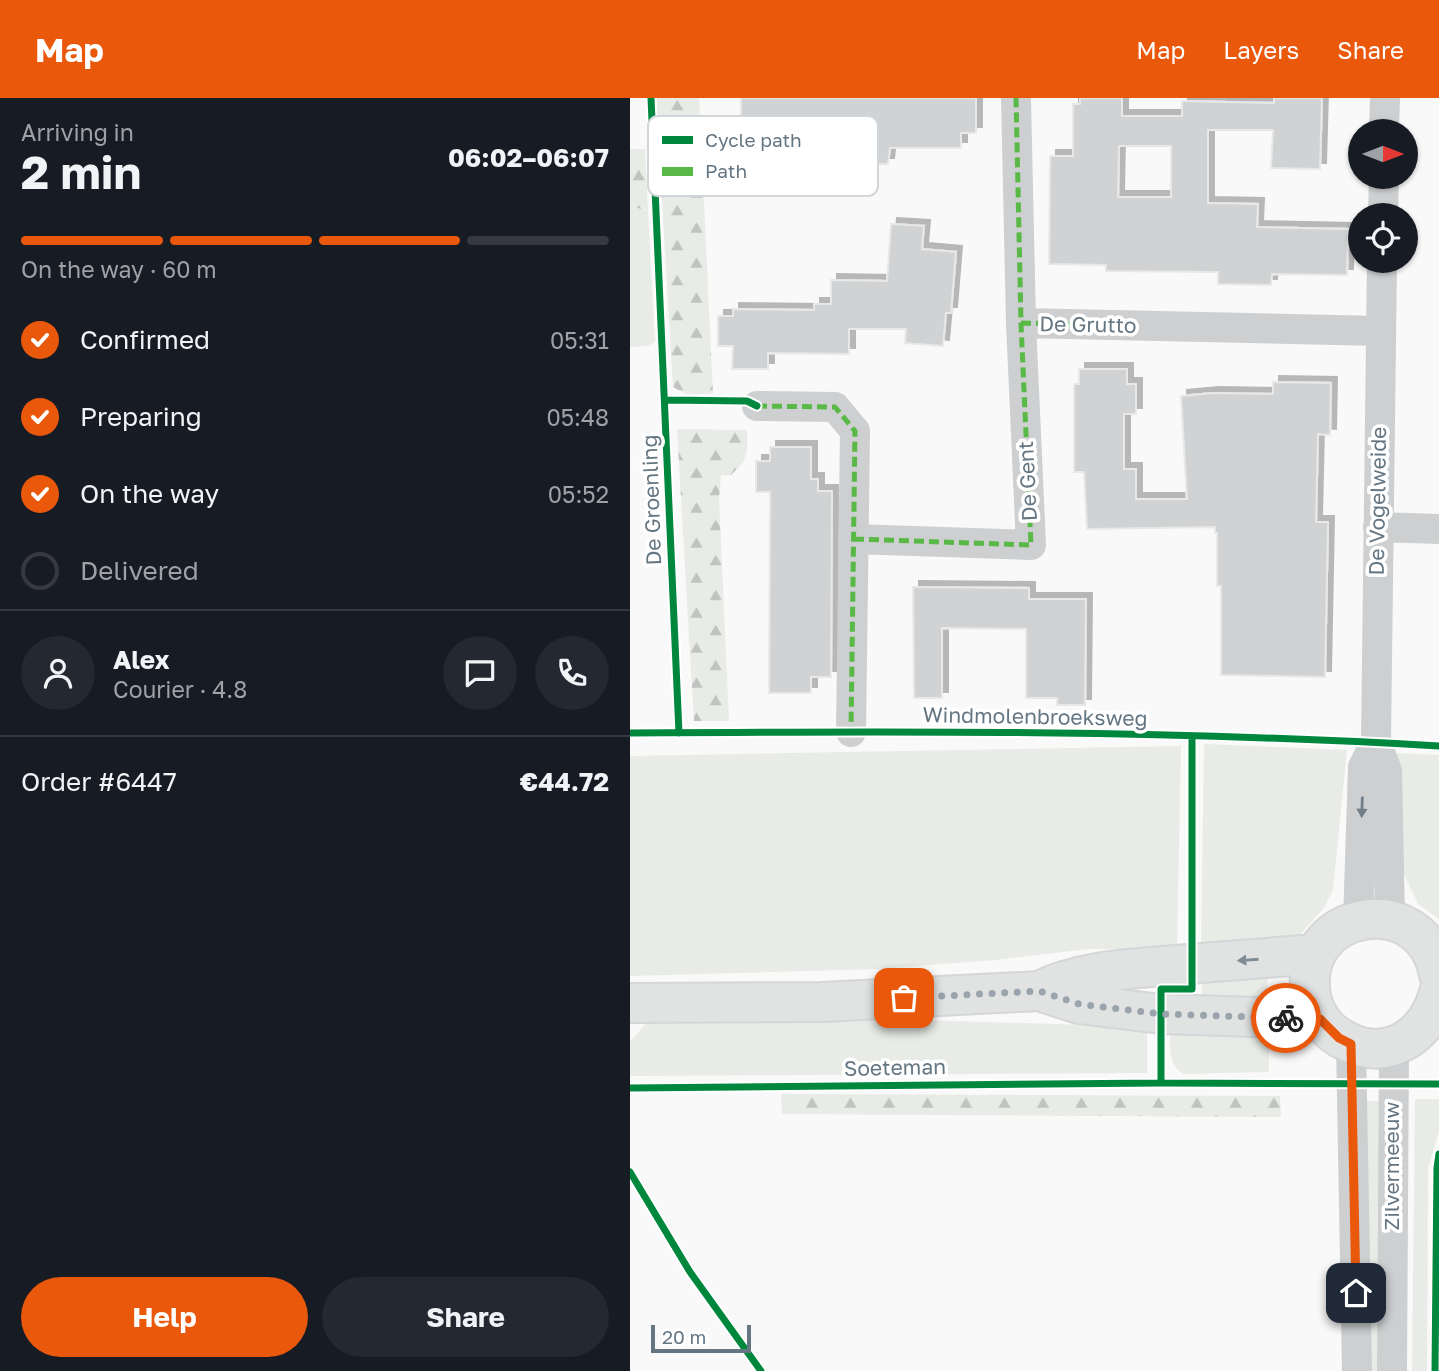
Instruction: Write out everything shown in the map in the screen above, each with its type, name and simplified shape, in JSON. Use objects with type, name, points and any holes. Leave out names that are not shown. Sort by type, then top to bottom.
[{"type":"street","name":"De Grutto","points":[[1016,98],[1021,323],[1380,331]]},
{"type":"street","points":[[1384,119],[1385,98]]},
{"type":"street","name":"De Vogelweide","points":[[1374,920],[1387,771],[1376,741],[1382,273]]},
{"type":"street","name":"De Gent","points":[[853,539],[1031,545],[1021,323]]},
{"type":"street","points":[[757,406],[835,407],[855,431],[851,732]]},
{"type":"street","points":[[1378,527],[1439,528]]},
{"type":"street","points":[[1374,920],[1404,925],[1417,934],[1437,986],[1415,1034],[1394,1046],[1372,1048],[1351,1044],[1339,1038],[1320,1019],[1312,1003],[1310,987],[1316,954],[1331,935],[1341,927],[1374,920]]},
{"type":"street","points":[[1039,991],[1054,983],[1080,976],[1316,954]]},
{"type":"street","points":[[630,1003],[822,1002],[1039,991],[1079,1004],[1161,1014],[1320,1019]]},
{"type":"street","name":"Zilvermeeuw","points":[[1351,1044],[1357,1371]]},
{"type":"street","name":"Zilvermeeuw","points":[[1392,1371],[1394,1046]]},
{"type":"green space","points":[[656,98],[699,98],[700,116],[657,116]]},
{"type":"green space","points":[[630,149],[645,149],[648,211],[630,206]]},
{"type":"green space","points":[[662,196],[704,196],[713,394],[686,394],[673,387]]},
{"type":"green space","points":[[630,206],[648,211],[655,342],[648,346],[630,347]]},
{"type":"green space","points":[[677,429],[747,430],[744,460],[731,475],[721,475],[719,499],[729,721],[694,721]]},
{"type":"green space","points":[[1204,744],[1347,750],[1333,890],[1323,909],[1296,939],[1201,946]]},
{"type":"green space","points":[[1181,746],[1177,950],[1089,949],[878,969],[630,976],[630,756]]},
{"type":"green space","points":[[1397,753],[1439,755],[1439,919],[1418,904],[1402,870]]},
{"type":"green space","points":[[1267,974],[1268,999],[1202,997],[1202,975]]},
{"type":"green space","points":[[854,1018],[1088,1025],[1147,1030],[1147,1073],[630,1076],[630,1042],[647,1022]]},
{"type":"green space","points":[[1170,1031],[1269,1037],[1269,1072],[1183,1074],[1172,1060]]},
{"type":"green space","points":[[781,1094],[1280,1096],[1281,1117],[782,1114]]},
{"type":"green space","points":[[1415,1099],[1439,1099],[1439,1132],[1428,1168],[1427,1371],[1412,1371]]},
{"type":"green space","points":[[1365,1101],[1382,1101],[1383,1371],[1366,1371]]},
{"type":"building","points":[[741,98],[976,98],[976,133],[961,133],[961,148],[890,148],[888,164],[878,164],[878,116],[741,116]]},
{"type":"building","points":[[1080,98],[1122,98],[1122,116],[1182,116],[1182,101],[1274,103],[1274,98],[1322,98],[1320,169],[1271,168],[1273,130],[1208,130],[1208,203],[1258,204],[1257,227],[1348,229],[1347,275],[1272,274],[1271,285],[1218,284],[1218,272],[1106,271],[1106,265],[1049,264],[1050,156],[1073,156],[1073,104],[1080,104]],"holes":[[[1119,146],[1171,146],[1171,197],[1118,197]]]},
{"type":"building","points":[[891,224],[924,226],[922,249],[956,252],[951,313],[946,313],[943,346],[905,343],[906,329],[849,329],[849,354],[768,353],[768,369],[732,369],[733,346],[718,346],[718,316],[733,316],[733,309],[814,310],[814,304],[831,304],[831,280],[887,281]]},
{"type":"building","points":[[1079,369],[1127,369],[1127,384],[1136,384],[1136,414],[1124,414],[1124,469],[1136,469],[1136,499],[1187,499],[1181,396],[1213,393],[1273,394],[1273,382],[1331,383],[1330,435],[1318,434],[1316,522],[1328,522],[1325,677],[1221,675],[1221,586],[1217,586],[1215,527],[1087,529],[1084,472],[1074,472],[1074,384],[1079,384]]},
{"type":"building","points":[[770,447],[811,447],[811,479],[818,479],[818,491],[832,491],[831,677],[811,677],[811,693],[769,693],[770,492],[756,492],[756,461],[770,461]]},
{"type":"building","points":[[913,587],[1029,588],[1029,599],[1086,599],[1085,705],[1057,705],[1057,698],[1026,698],[1026,629],[942,628],[942,698],[914,698]]},
{"type":"marked path","points":[[854,539],[1031,545],[1021,323],[1016,98]]},
{"type":"marked path","points":[[1021,323],[1102,325]]},
{"type":"marked path","points":[[757,406],[835,407],[855,431],[851,732]]},
{"type":"cycle path","name":"De Groenling","points":[[651,98],[652,116]]},
{"type":"cycle path","name":"De Groenling","points":[[655,196],[679,733]]},
{"type":"cycle path","points":[[665,400],[747,401],[757,406]]},
{"type":"cycle path","name":"Windmolenbroeksweg","points":[[630,733],[1136,734],[1439,746]]},
{"type":"cycle path","points":[[1161,1083],[1161,989],[1192,989],[1192,736]]},
{"type":"cycle path","name":"Soeteman","points":[[630,1088],[1161,1083],[1439,1084]]},
{"type":"cycle path","points":[[1435,1371],[1439,1154]]},
{"type":"cycle path","points":[[630,1172],[690,1272],[761,1371]]},
{"type":"way so far","points":[[904,998],[1039,991],[1079,1004],[1161,1014],[1286,1018]]},
{"type":"route","points":[[1286,1018],[1320,1019],[1339,1038],[1351,1044],[1356,1293]]}]
